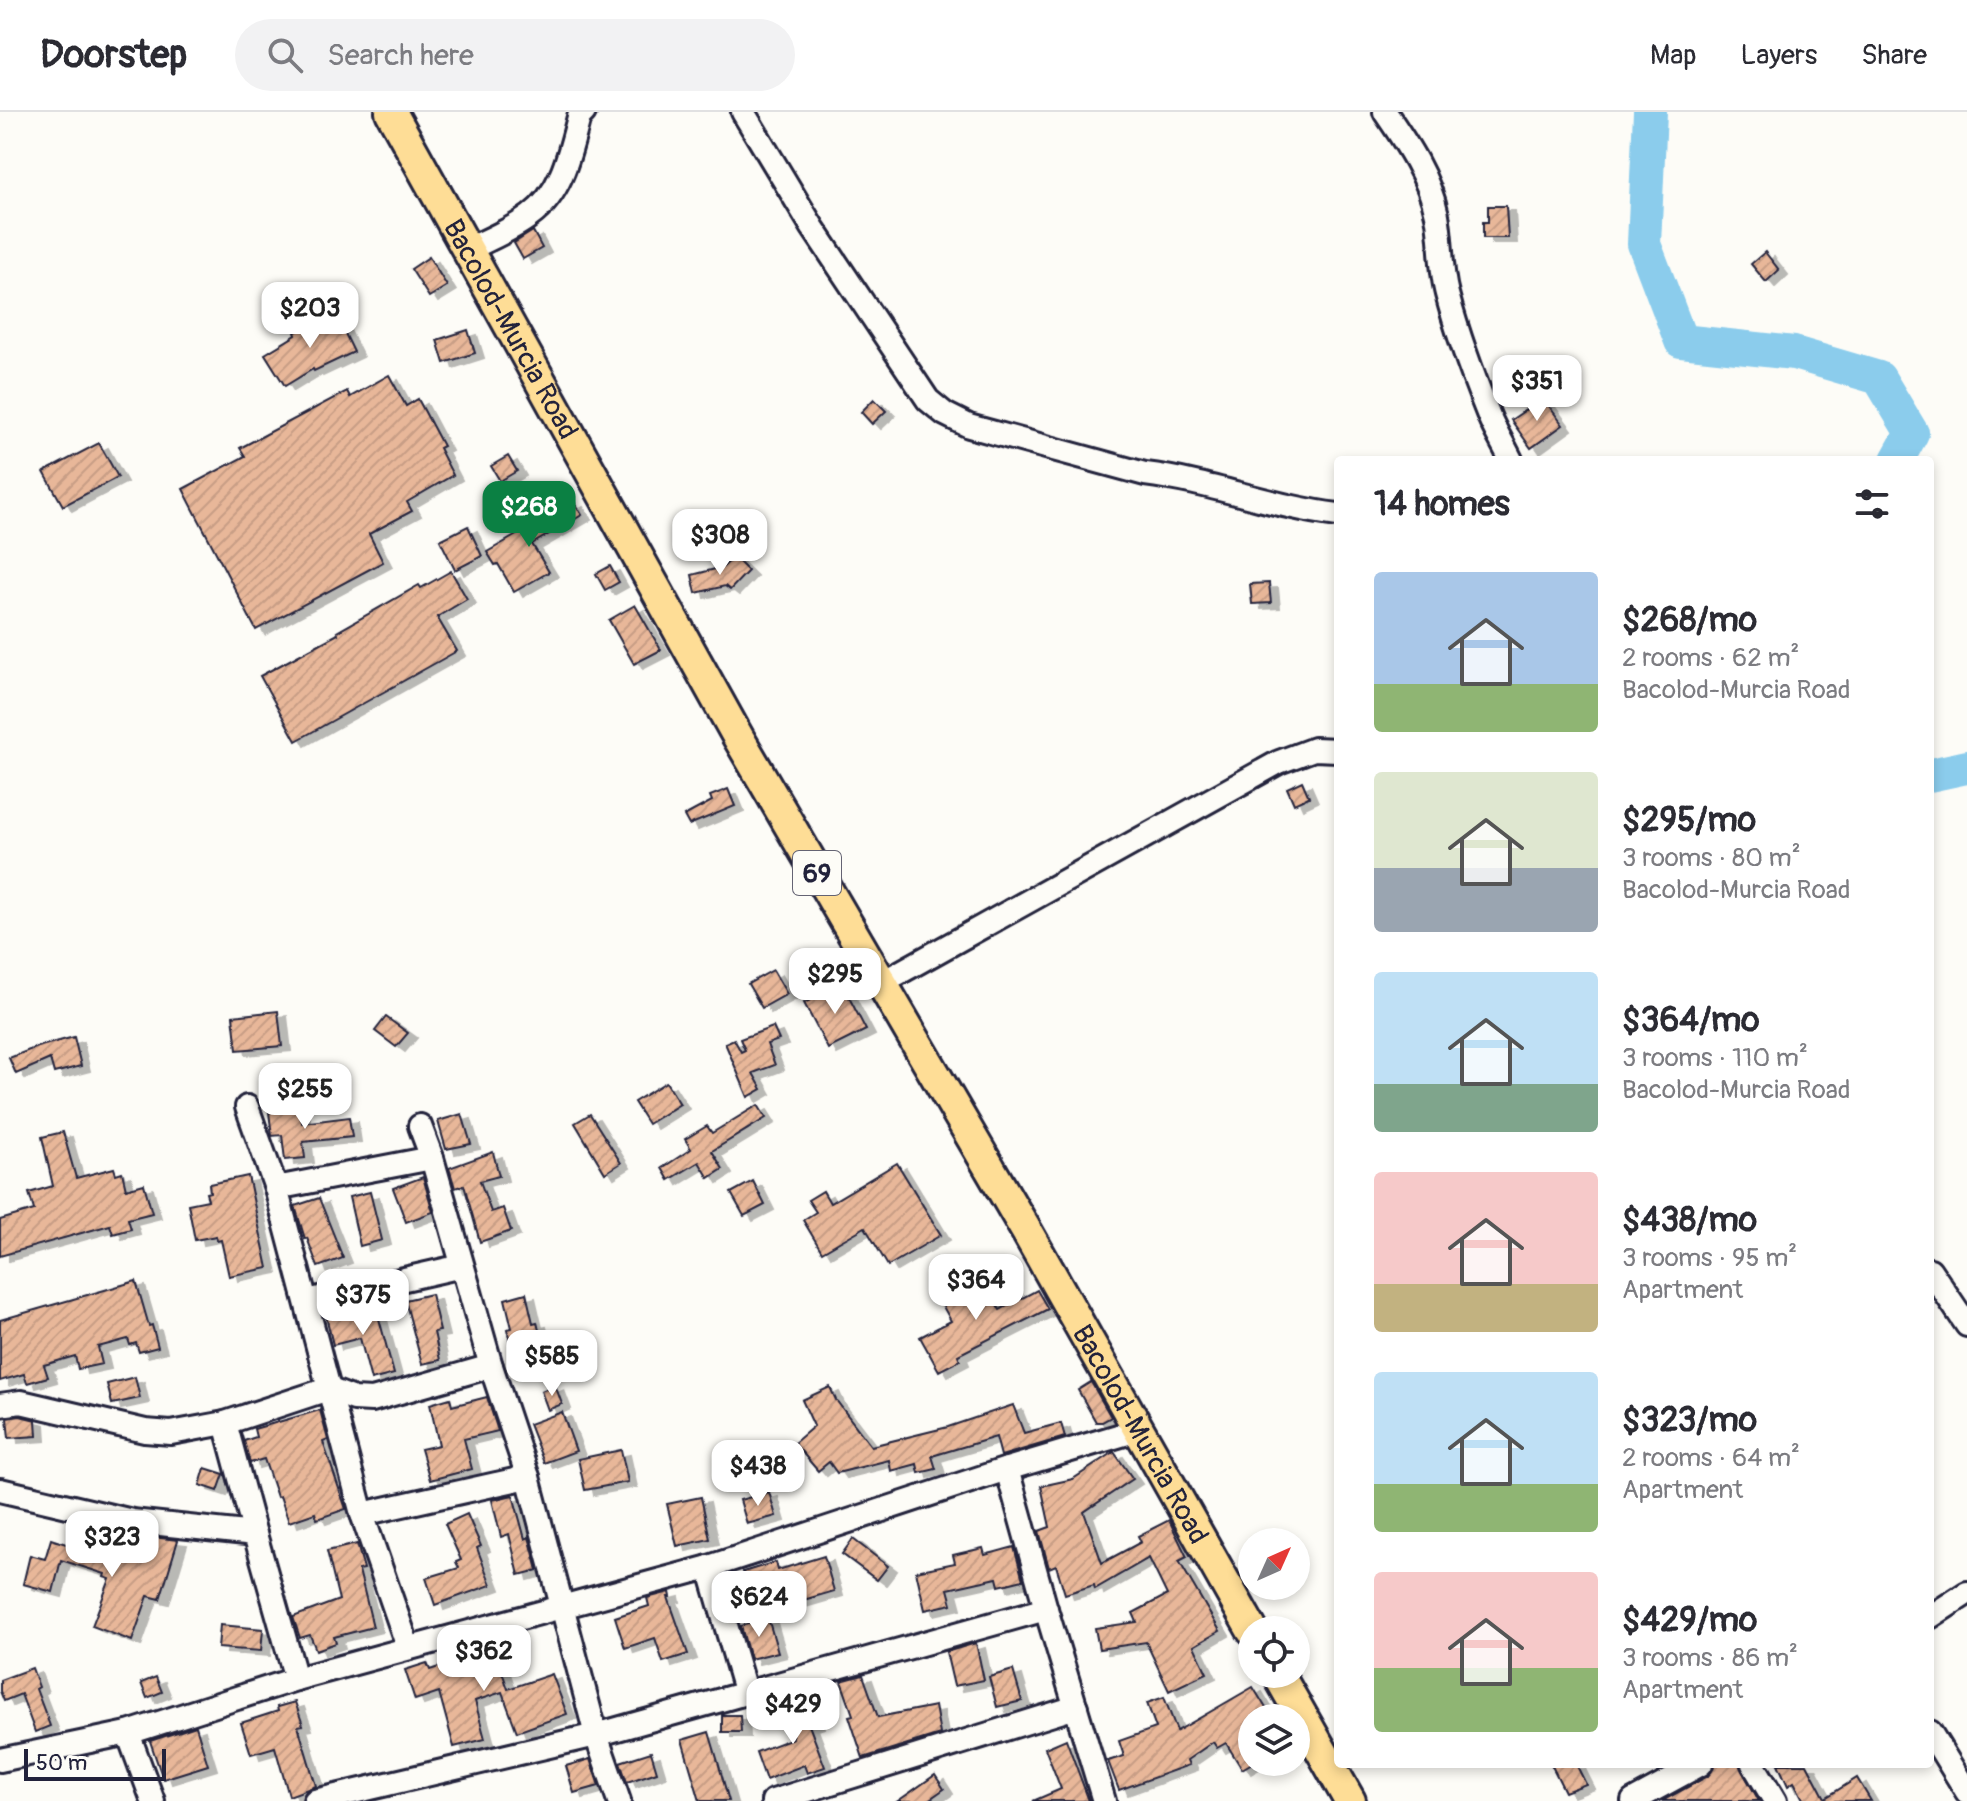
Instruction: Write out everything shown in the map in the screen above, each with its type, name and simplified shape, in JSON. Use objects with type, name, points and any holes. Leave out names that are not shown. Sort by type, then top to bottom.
[{"type":"main road","name":"Bacolod-Murcia Road","points":[[391,112],[738,737],[1027,1232],[1244,1616]]},
{"type":"main road","points":[[1287,1688],[1334,1762]]},
{"type":"main road","points":[[1336,1768],[1350,1801]]},
{"type":"street","points":[[469,249],[531,216],[550,195],[558,185],[579,117],[584,112]]},
{"type":"street","points":[[743,112],[876,324],[928,400],[945,414],[969,426],[1145,474],[1166,476],[1266,502],[1334,514]]},
{"type":"street","points":[[1385,112],[1409,148],[1429,187],[1437,217],[1447,292],[1460,338],[1490,419],[1509,456]]},
{"type":"street","points":[[881,983],[1279,762],[1314,749],[1334,750]]},
{"type":"street","points":[[247,1107],[276,1188],[362,1514],[408,1647]]},
{"type":"street","points":[[420,1126],[432,1158],[491,1366],[528,1477],[596,1735],[619,1801]]},
{"type":"street","points":[[276,1188],[432,1158]]},
{"type":"street","points":[[307,1301],[462,1266]]},
{"type":"street","points":[[1934,1276],[1967,1325]]},
{"type":"street","points":[[0,1405],[21,1402],[145,1431],[171,1433],[225,1423],[328,1389],[354,1399],[372,1400],[491,1366]]},
{"type":"street","points":[[225,1423],[296,1679]]},
{"type":"street","points":[[0,1760],[128,1733],[408,1647],[709,1567],[1007,1469],[1138,1430]]},
{"type":"street","points":[[1007,1469],[1104,1801]]},
{"type":"street","points":[[362,1514],[528,1477]]},
{"type":"street","points":[[0,1490],[132,1521],[255,1534]]},
{"type":"street","points":[[709,1567],[746,1694]]},
{"type":"street","points":[[1934,1614],[1967,1593]]},
{"type":"street","points":[[315,1801],[596,1735],[1046,1609]]},
{"type":"street","points":[[773,1801],[1076,1707]]},
{"type":"street","points":[[128,1733],[153,1801]]},
{"type":"street","points":[[1934,1738],[1967,1792]]},
{"type":"street","points":[[1633,1801],[1694,1768]]},
{"type":"street","points":[[1755,1768],[1775,1801]]},
{"type":"building","points":[[1488,206],[1506,206],[1508,238],[1483,238],[1483,222],[1488,222]]},
{"type":"building","points":[[533,231],[542,248],[523,259],[514,243]]},
{"type":"building","points":[[1765,252],[1779,270],[1766,282],[1751,264]]},
{"type":"building","points":[[429,257],[447,286],[429,297],[411,269]]},
{"type":"building","points":[[335,313],[354,352],[313,369],[285,386],[265,354],[296,335],[295,332]]},
{"type":"building","points":[[468,330],[475,353],[444,363],[437,340]]},
{"type":"building","points":[[389,375],[406,406],[418,399],[443,446],[439,448],[453,475],[407,502],[412,511],[369,534],[383,562],[256,630],[183,489],[245,456],[240,448],[347,391],[350,397]]},
{"type":"building","points":[[1543,398],[1563,425],[1531,448],[1511,420]]},
{"type":"building","points":[[874,399],[886,411],[872,424],[861,412]]},
{"type":"building","points":[[99,443],[118,477],[63,506],[44,472]]},
{"type":"building","points":[[508,456],[517,471],[500,481],[491,466]]},
{"type":"building","points":[[574,502],[582,515],[532,544],[549,572],[514,592],[498,564],[495,565],[487,552]]},
{"type":"building","points":[[468,526],[482,556],[455,570],[440,540]]},
{"type":"building","points":[[734,557],[748,571],[730,590],[725,586],[696,593],[692,575],[723,567]]},
{"type":"building","points":[[610,566],[619,582],[605,590],[596,574]]},
{"type":"building","points":[[451,571],[467,599],[437,617],[457,651],[296,741],[260,676],[419,585],[421,588]]},
{"type":"building","points":[[1269,583],[1271,603],[1252,604],[1250,584]]},
{"type":"building","points":[[635,605],[661,650],[634,664],[609,620]]},
{"type":"building","points":[[1302,781],[1309,797],[1294,804],[1287,788]]},
{"type":"building","points":[[728,789],[735,806],[689,825],[684,816],[712,801],[710,796]]},
{"type":"building","points":[[773,970],[787,994],[762,1008],[748,984]]},
{"type":"building","points":[[842,984],[866,1030],[828,1049],[804,1003]]},
{"type":"building","points":[[278,1011],[282,1046],[237,1050],[233,1016]]},
{"type":"building","points":[[386,1017],[408,1033],[396,1047],[375,1031]]},
{"type":"building","points":[[773,1027],[779,1040],[767,1044],[775,1065],[753,1073],[762,1089],[748,1097],[725,1043],[734,1039],[741,1052],[745,1050],[740,1039]]},
{"type":"building","points":[[74,1037],[81,1066],[54,1073],[50,1059],[16,1074],[9,1058]]},
{"type":"building","points":[[666,1082],[680,1104],[648,1124],[634,1102]]},
{"type":"building","points":[[758,1105],[766,1118],[712,1151],[723,1169],[709,1178],[699,1162],[669,1180],[662,1168],[691,1149],[685,1139],[707,1126],[712,1133]]},
{"type":"building","points":[[300,1108],[302,1123],[349,1117],[352,1137],[303,1142],[305,1158],[285,1160],[282,1135],[272,1136],[269,1112]]},
{"type":"building","points":[[462,1114],[471,1144],[446,1149],[438,1121]]},
{"type":"building","points":[[590,1114],[621,1163],[605,1173],[575,1123]]},
{"type":"building","points":[[63,1132],[76,1178],[114,1168],[116,1174],[122,1172],[126,1189],[144,1184],[152,1213],[128,1219],[131,1229],[113,1234],[110,1225],[0,1256],[0,1220],[34,1210],[29,1193],[53,1186],[42,1137]]},
{"type":"building","points":[[493,1152],[499,1176],[480,1181],[491,1212],[503,1208],[511,1231],[480,1242],[464,1185],[455,1188],[449,1168]]},
{"type":"building","points":[[897,1163],[941,1235],[888,1266],[865,1227],[822,1252],[803,1220],[816,1212],[808,1200],[823,1191],[830,1203]]},
{"type":"building","points":[[248,1176],[268,1268],[229,1276],[221,1240],[217,1241],[216,1236],[195,1240],[188,1204],[208,1200],[206,1193],[210,1192],[209,1184]]},
{"type":"building","points":[[423,1177],[433,1212],[406,1222],[393,1188]]},
{"type":"building","points":[[753,1181],[765,1205],[744,1216],[731,1193]]},
{"type":"building","points":[[370,1192],[382,1240],[360,1246],[349,1197]]},
{"type":"building","points":[[319,1198],[343,1258],[318,1267],[295,1206]]},
{"type":"building","points":[[136,1281],[158,1347],[139,1352],[136,1343],[130,1345],[128,1339],[98,1347],[102,1364],[78,1369],[75,1356],[44,1365],[48,1377],[27,1383],[24,1374],[0,1381],[0,1320]]},
{"type":"building","points":[[974,1282],[977,1289],[986,1285],[1000,1310],[1037,1290],[1048,1309],[958,1355],[960,1360],[939,1371],[920,1337],[951,1321],[940,1301]]},
{"type":"building","points":[[526,1293],[544,1352],[514,1359],[507,1329],[512,1328],[505,1299]]},
{"type":"building","points":[[431,1294],[440,1331],[434,1332],[440,1360],[422,1364],[405,1300]]},
{"type":"building","points":[[375,1304],[394,1374],[371,1380],[360,1338],[333,1345],[326,1316]]},
{"type":"building","points":[[135,1377],[140,1398],[112,1404],[107,1384]]},
{"type":"building","points":[[1091,1382],[1111,1417],[1102,1422],[1096,1422],[1078,1390]]},
{"type":"building","points":[[555,1385],[562,1404],[548,1410],[541,1391]]},
{"type":"building","points":[[830,1387],[836,1400],[871,1446],[948,1427],[1013,1405],[1024,1433],[1061,1423],[1065,1437],[1001,1456],[996,1437],[932,1456],[936,1469],[919,1473],[917,1464],[891,1471],[889,1460],[837,1473],[829,1462],[818,1471],[794,1443],[814,1426],[802,1400]]},
{"type":"building","points":[[487,1397],[498,1431],[464,1439],[472,1469],[430,1480],[421,1449],[439,1445],[430,1404],[450,1398],[452,1406]]},
{"type":"building","points":[[320,1410],[328,1440],[323,1442],[346,1509],[317,1519],[315,1513],[289,1522],[264,1459],[250,1463],[244,1441],[256,1437],[254,1429]]},
{"type":"building","points":[[562,1412],[576,1451],[544,1463],[529,1424]]},
{"type":"building","points":[[20,1416],[36,1420],[37,1436],[9,1438],[7,1418]]},
{"type":"building","points":[[621,1450],[628,1482],[585,1490],[578,1459]]},
{"type":"building","points":[[1114,1452],[1133,1479],[1084,1512],[1102,1563],[1141,1542],[1138,1536],[1169,1520],[1187,1557],[1179,1561],[1220,1631],[1194,1646],[1207,1673],[1169,1691],[1146,1642],[1099,1649],[1095,1628],[1137,1622],[1133,1613],[1167,1595],[1149,1558],[1095,1589],[1094,1585],[1065,1594],[1056,1565],[1049,1568],[1039,1531],[1050,1527],[1041,1486],[1073,1479]]},
{"type":"building","points":[[205,1468],[224,1474],[218,1491],[200,1485]]},
{"type":"building","points":[[769,1492],[776,1516],[747,1524],[740,1500]]},
{"type":"building","points":[[513,1495],[525,1539],[529,1537],[538,1570],[519,1575],[509,1534],[501,1537],[492,1500]]},
{"type":"building","points":[[701,1497],[710,1539],[677,1546],[667,1504]]},
{"type":"building","points":[[467,1514],[481,1546],[477,1548],[491,1585],[435,1605],[426,1578],[459,1568],[456,1562],[461,1560],[445,1524]]},
{"type":"building","points":[[152,1537],[178,1540],[160,1599],[148,1596],[132,1641],[92,1626],[110,1579],[104,1577],[105,1574],[61,1560],[53,1592],[23,1584],[30,1555],[45,1559],[51,1539],[109,1558],[113,1542],[147,1551]]},
{"type":"building","points":[[853,1539],[888,1566],[877,1580],[842,1554]]},
{"type":"building","points":[[357,1544],[364,1569],[359,1570],[373,1627],[334,1637],[336,1643],[316,1650],[310,1635],[300,1638],[293,1617],[339,1600],[327,1551]]},
{"type":"building","points":[[1014,1547],[1023,1580],[999,1586],[997,1578],[948,1589],[952,1604],[925,1610],[916,1571],[955,1563],[953,1555],[983,1548],[985,1555]]},
{"type":"building","points":[[824,1556],[834,1591],[756,1614],[743,1572],[776,1562],[778,1570]]},
{"type":"building","points":[[670,1592],[671,1597],[668,1597],[688,1654],[663,1662],[655,1638],[625,1648],[615,1617],[649,1606],[647,1598]]},
{"type":"building","points":[[768,1618],[778,1652],[750,1659],[741,1626]]},
{"type":"building","points":[[220,1625],[263,1629],[261,1651],[218,1648]]},
{"type":"building","points":[[491,1640],[508,1689],[552,1674],[567,1714],[517,1732],[502,1692],[475,1701],[485,1739],[454,1747],[439,1692],[415,1700],[405,1670],[427,1663],[430,1670],[468,1657],[465,1648]]},
{"type":"building","points":[[976,1643],[984,1680],[954,1686],[946,1652]]},
{"type":"building","points":[[32,1668],[39,1687],[36,1689],[50,1726],[35,1732],[21,1694],[4,1701],[0,1691],[0,1680]]},
{"type":"building","points":[[1013,1670],[1022,1701],[997,1707],[989,1677]]},
{"type":"building","points":[[863,1675],[878,1717],[935,1706],[940,1734],[863,1758],[841,1681]]},
{"type":"building","points":[[156,1677],[162,1692],[147,1698],[141,1683]]},
{"type":"building","points":[[1251,1688],[1263,1704],[1238,1704],[1238,1762],[1226,1743],[1217,1748],[1213,1742],[1187,1760],[1189,1765],[1119,1790],[1108,1761],[1124,1756],[1119,1741],[1156,1728],[1147,1703],[1164,1697],[1177,1731]]},
{"type":"building","points":[[295,1702],[303,1725],[298,1726],[316,1786],[289,1796],[275,1747],[251,1754],[241,1723]]},
{"type":"building","points":[[809,1702],[815,1723],[809,1725],[825,1767],[807,1773],[804,1765],[766,1780],[756,1752],[793,1738],[785,1709]]},
{"type":"building","points":[[722,1715],[740,1715],[741,1732],[722,1732]]},
{"type":"building","points":[[196,1726],[208,1765],[163,1779],[150,1741]]},
{"type":"building","points":[[709,1732],[729,1801],[700,1801],[682,1740]]},
{"type":"building","points":[[1066,1739],[1089,1801],[1033,1801],[1061,1789],[1045,1748]]},
{"type":"building","points":[[651,1752],[657,1772],[627,1782],[620,1762]]},
{"type":"building","points":[[590,1759],[599,1786],[574,1793],[566,1766]]},
{"type":"building","points":[[1553,1768],[1578,1768],[1586,1784],[1565,1792]]},
{"type":"building","points":[[1713,1768],[1741,1768],[1759,1801],[1662,1801],[1708,1776]]},
{"type":"building","points":[[1780,1768],[1809,1768],[1825,1798],[1857,1778],[1871,1801],[1804,1801],[1794,1782],[1788,1786]]},
{"type":"building","points":[[935,1775],[944,1789],[927,1801],[898,1801]]},
{"type":"waterway","points":[[1650,112],[1644,244],[1681,341],[1794,353],[1879,378],[1912,433],[1899,456]]},
{"type":"waterway","points":[[1934,774],[1967,767]]}]
